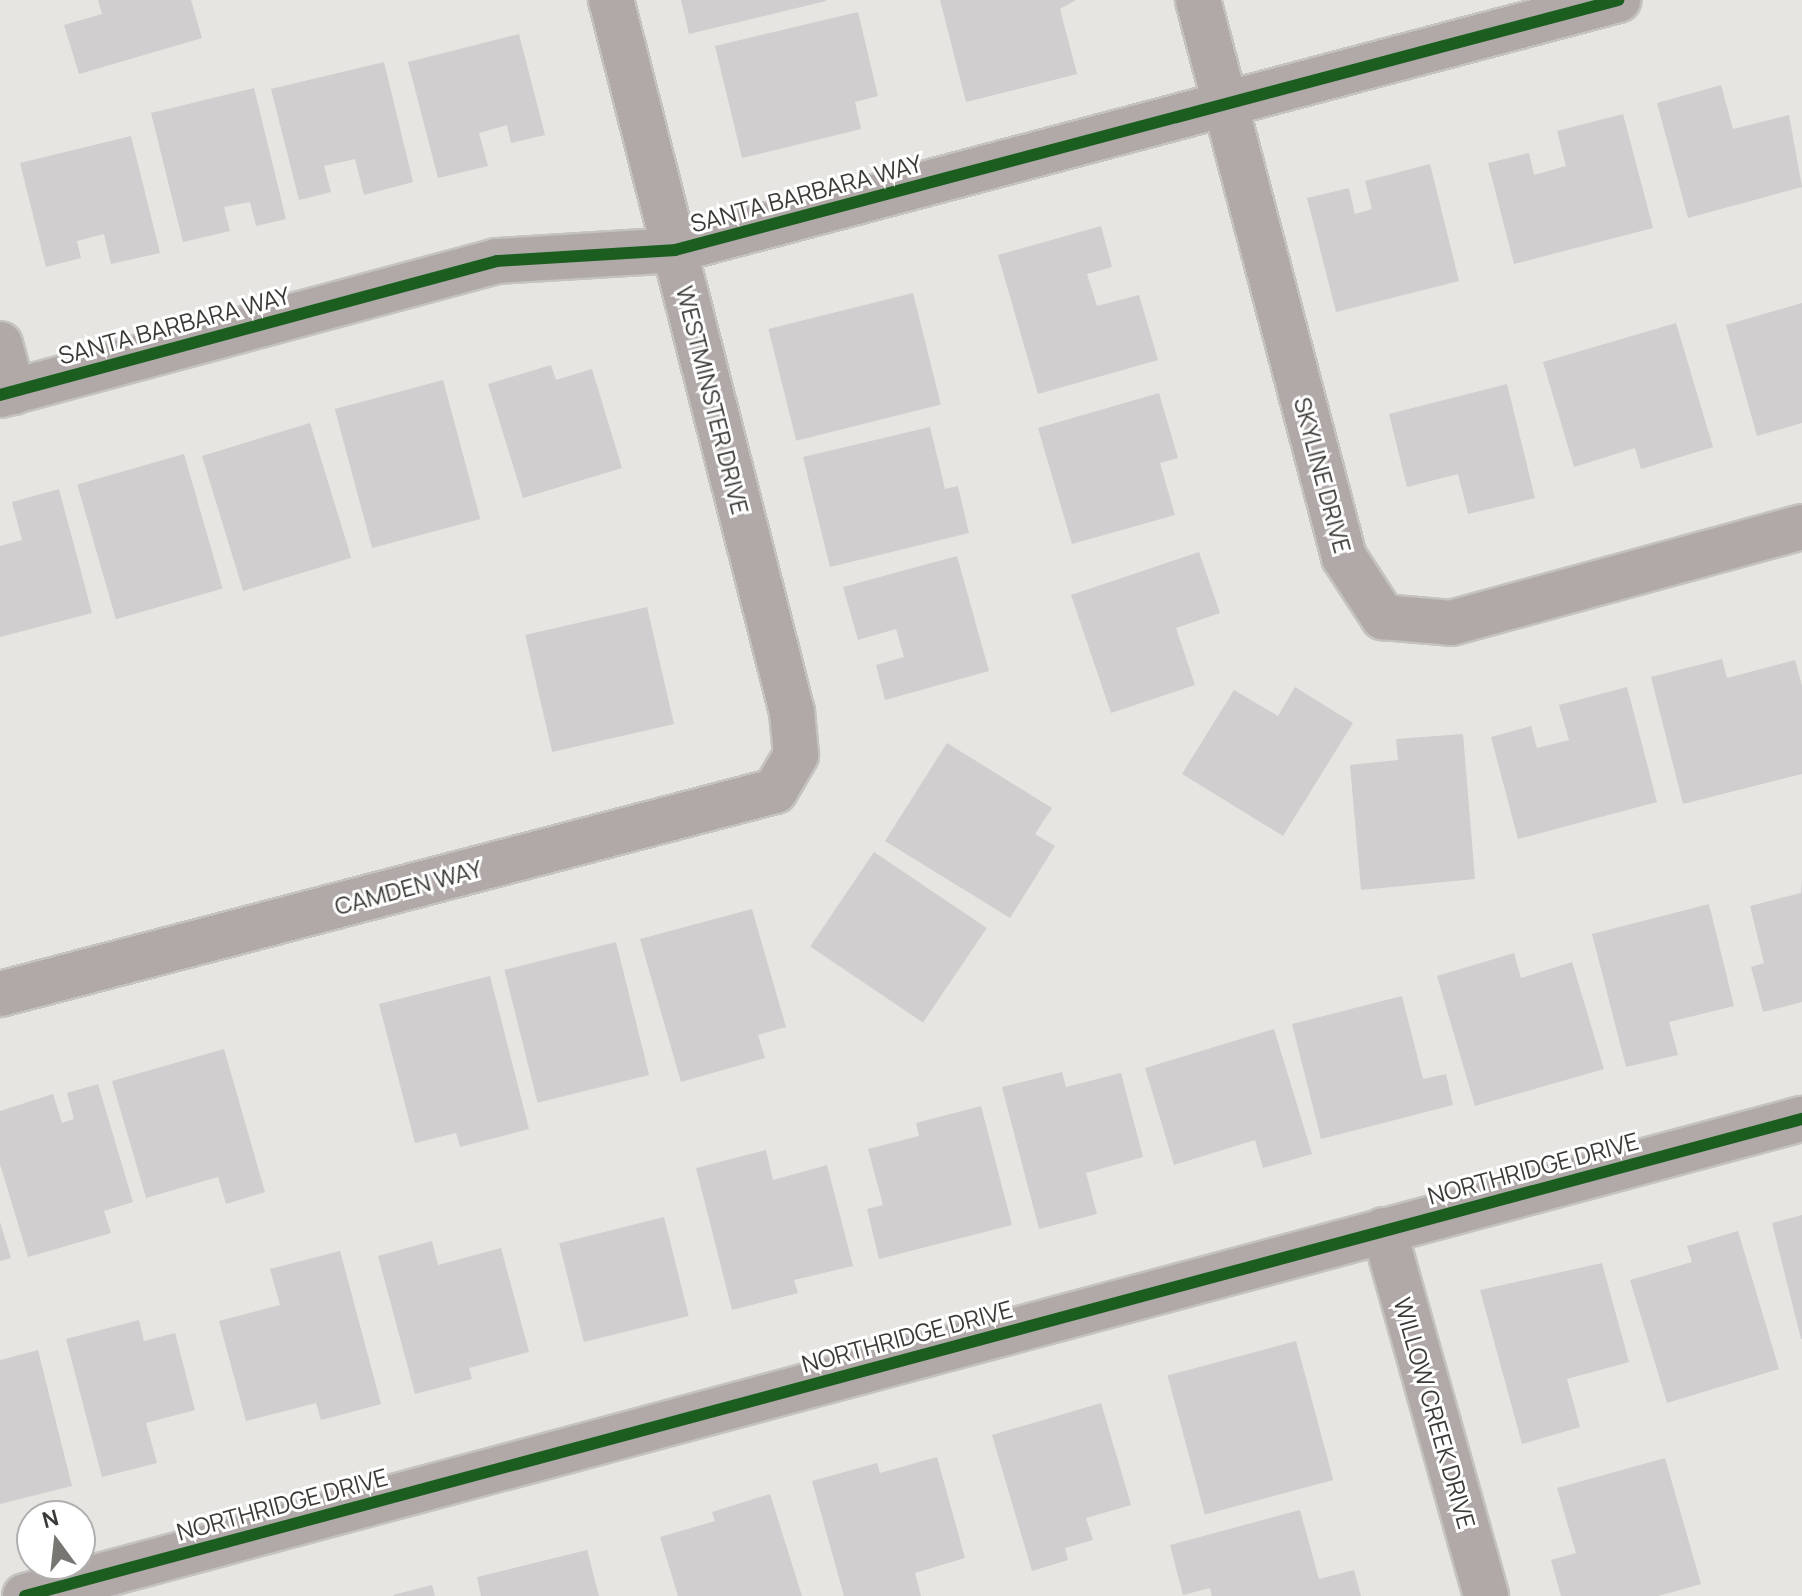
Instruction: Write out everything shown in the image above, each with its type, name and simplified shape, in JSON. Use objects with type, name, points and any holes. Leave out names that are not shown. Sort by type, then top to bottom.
[{"type":"street","name":"WESTMINSTER DRIVE","points":[[611,0],[792,712],[796,755]]},
{"type":"street","name":"SKYLINE DRIVE","points":[[1198,0],[1344,557],[1383,617],[1451,623],[1802,527]]},
{"type":"street","name":"SANTA BARBARA WAY","points":[[6,394],[497,261],[675,250],[1618,0]]},
{"type":"street","points":[[0,344],[6,394]]},
{"type":"street","name":"CAMDEN WAY","points":[[0,994],[775,791],[796,755]]},
{"type":"street","name":"NORTHRIDGE DRIVE","points":[[25,1596],[1802,1119]]},
{"type":"street","name":"WILLOW CREEK DRIVE","points":[[1384,1230],[1486,1596]]},
{"type":"building","points":[[98,0],[191,0],[202,38],[79,74],[64,25],[102,14]]},
{"type":"building","points":[[681,0],[826,0],[826,1],[689,34]]},
{"type":"building","points":[[940,0],[1076,0],[1060,9],[1077,74],[966,102]]},
{"type":"building","points":[[858,12],[878,96],[855,102],[861,129],[742,158],[715,46]]},
{"type":"building","points":[[519,34],[545,135],[511,143],[507,125],[479,133],[488,166],[438,178],[408,62]]},
{"type":"building","points":[[384,62],[413,182],[364,195],[355,159],[324,166],[331,192],[299,200],[271,89]]},
{"type":"building","points":[[1721,85],[1733,129],[1789,115],[1802,187],[1688,218],[1657,103]]},
{"type":"building","points":[[254,88],[286,219],[256,226],[250,202],[224,207],[230,231],[183,242],[151,113]]},
{"type":"building","points":[[1623,114],[1653,228],[1514,264],[1488,163],[1529,153],[1534,175],[1566,166],[1557,131]]},
{"type":"building","points":[[131,136],[160,253],[111,264],[104,234],[77,241],[81,258],[46,267],[20,163]]},
{"type":"building","points":[[1430,164],[1459,281],[1336,312],[1307,198],[1349,188],[1355,214],[1372,209],[1365,181]]},
{"type":"building","points":[[1101,226],[1112,267],[1087,274],[1097,306],[1139,295],[1158,360],[1038,394],[998,255]]},
{"type":"building","points":[[913,293],[941,405],[796,441],[768,329]]},
{"type":"building","points":[[1802,303],[1802,423],[1757,436],[1726,325]]},
{"type":"building","points":[[1676,323],[1713,447],[1641,469],[1635,448],[1574,467],[1543,362]]},
{"type":"building","points":[[551,365],[556,380],[592,369],[622,468],[523,498],[488,384]]},
{"type":"building","points":[[443,380],[480,519],[372,548],[335,409]]},
{"type":"building","points":[[1507,384],[1535,498],[1468,514],[1458,474],[1407,487],[1389,414]]},
{"type":"building","points":[[1159,393],[1178,458],[1160,463],[1175,515],[1072,544],[1038,428]]},
{"type":"building","points":[[310,423],[351,558],[243,591],[202,456]]},
{"type":"building","points":[[930,427],[945,489],[958,486],[969,533],[830,567],[803,457]]},
{"type":"building","points":[[184,454],[223,589],[116,619],[77,485]]},
{"type":"building","points":[[59,489],[92,613],[0,637],[0,546],[22,540],[12,502]]},
{"type":"building","points":[[1199,552],[1220,613],[1176,628],[1195,685],[1111,713],[1071,595]]},
{"type":"building","points":[[957,556],[989,671],[885,700],[876,665],[904,657],[896,629],[858,640],[843,587]]},
{"type":"building","points":[[647,607],[674,724],[552,752],[525,635]]},
{"type":"building","points":[[1722,659],[1727,678],[1795,660],[1802,686],[1802,774],[1683,804],[1651,677]]},
{"type":"building","points":[[1295,687],[1353,723],[1283,836],[1182,774],[1234,690],[1278,716]]},
{"type":"building","points":[[1627,687],[1657,802],[1518,839],[1491,737],[1531,726],[1537,748],[1569,740],[1559,705]]},
{"type":"building","points":[[1463,734],[1475,879],[1361,890],[1350,765],[1398,760],[1396,739]]},
{"type":"building","points":[[947,743],[1052,808],[1035,834],[1055,846],[1010,918],[885,841]]},
{"type":"building","points":[[874,852],[987,928],[923,1023],[810,947]]},
{"type":"building","points":[[1802,879],[1802,1002],[1763,1012],[1751,967],[1764,963],[1750,906],[1801,893]]},
{"type":"building","points":[[1709,904],[1734,1006],[1669,1022],[1678,1055],[1626,1067],[1592,934]]},
{"type":"building","points":[[752,909],[786,1027],[758,1035],[765,1058],[681,1082],[640,939]]},
{"type":"building","points":[[616,942],[649,1075],[538,1103],[504,970]]},
{"type":"building","points":[[1514,953],[1521,978],[1572,962],[1604,1069],[1475,1106],[1437,976]]},
{"type":"building","points":[[490,976],[529,1129],[460,1147],[456,1133],[415,1143],[379,1004]]},
{"type":"building","points":[[1402,996],[1423,1079],[1446,1074],[1453,1105],[1321,1139],[1292,1024]]},
{"type":"building","points":[[1274,1029],[1312,1154],[1263,1168],[1255,1140],[1174,1165],[1145,1068]]},
{"type":"building","points":[[224,1049],[265,1192],[226,1204],[218,1177],[146,1198],[112,1081]]},
{"type":"building","points":[[1062,1072],[1066,1087],[1121,1073],[1143,1157],[1086,1173],[1097,1214],[1039,1229],[1002,1087]]},
{"type":"building","points":[[98,1084],[133,1202],[104,1211],[111,1233],[28,1257],[0,1164],[0,1111],[53,1094],[62,1123],[74,1119],[67,1093]]},
{"type":"building","points":[[981,1106],[1012,1225],[879,1259],[867,1209],[883,1205],[868,1149],[919,1136],[916,1123]]},
{"type":"building","points":[[766,1150],[773,1180],[827,1165],[853,1266],[794,1280],[798,1293],[732,1310],[696,1168]]},
{"type":"building","points":[[1802,1215],[1802,1339],[1801,1339],[1772,1223]]},
{"type":"building","points":[[664,1217],[689,1316],[584,1342],[559,1243]]},
{"type":"building","points":[[0,1222],[11,1258],[0,1261]]},
{"type":"building","points":[[1738,1231],[1779,1369],[1667,1403],[1630,1280],[1692,1262],[1687,1246]]},
{"type":"building","points":[[432,1241],[438,1265],[501,1248],[529,1352],[469,1368],[472,1379],[415,1394],[378,1256]]},
{"type":"building","points":[[340,1251],[381,1404],[321,1420],[316,1403],[246,1421],[219,1321],[280,1305],[270,1269]]},
{"type":"building","points":[[1602,1263],[1629,1362],[1567,1379],[1580,1427],[1522,1444],[1480,1290]]},
{"type":"building","points":[[139,1320],[144,1341],[175,1333],[195,1410],[146,1423],[157,1463],[102,1477],[66,1339]]},
{"type":"building","points":[[1296,1341],[1333,1480],[1205,1515],[1168,1375]]},
{"type":"building","points":[[38,1350],[72,1486],[0,1504],[0,1360]]},
{"type":"building","points":[[1101,1403],[1131,1505],[1086,1518],[1093,1540],[1065,1548],[1068,1560],[1032,1571],[992,1435]]},
{"type":"building","points":[[937,1457],[965,1558],[915,1573],[921,1596],[844,1596],[812,1481],[877,1463],[880,1473]]},
{"type":"building","points":[[1665,1458],[1701,1584],[1658,1596],[1561,1596],[1551,1560],[1576,1553],[1557,1488]]},
{"type":"building","points":[[770,1494],[802,1596],[678,1596],[660,1537],[715,1521],[712,1512]]},
{"type":"building","points":[[1300,1510],[1319,1579],[1354,1570],[1361,1596],[1212,1596],[1210,1588],[1183,1595],[1170,1545]]},
{"type":"building","points":[[587,1550],[599,1596],[481,1596],[477,1577]]},
{"type":"building","points":[[432,1585],[435,1596],[393,1595]]},
{"type":"cycle path","points":[[0,395],[497,261],[675,250],[1618,0]]},
{"type":"cycle path","points":[[25,1596],[1802,1119]]}]
